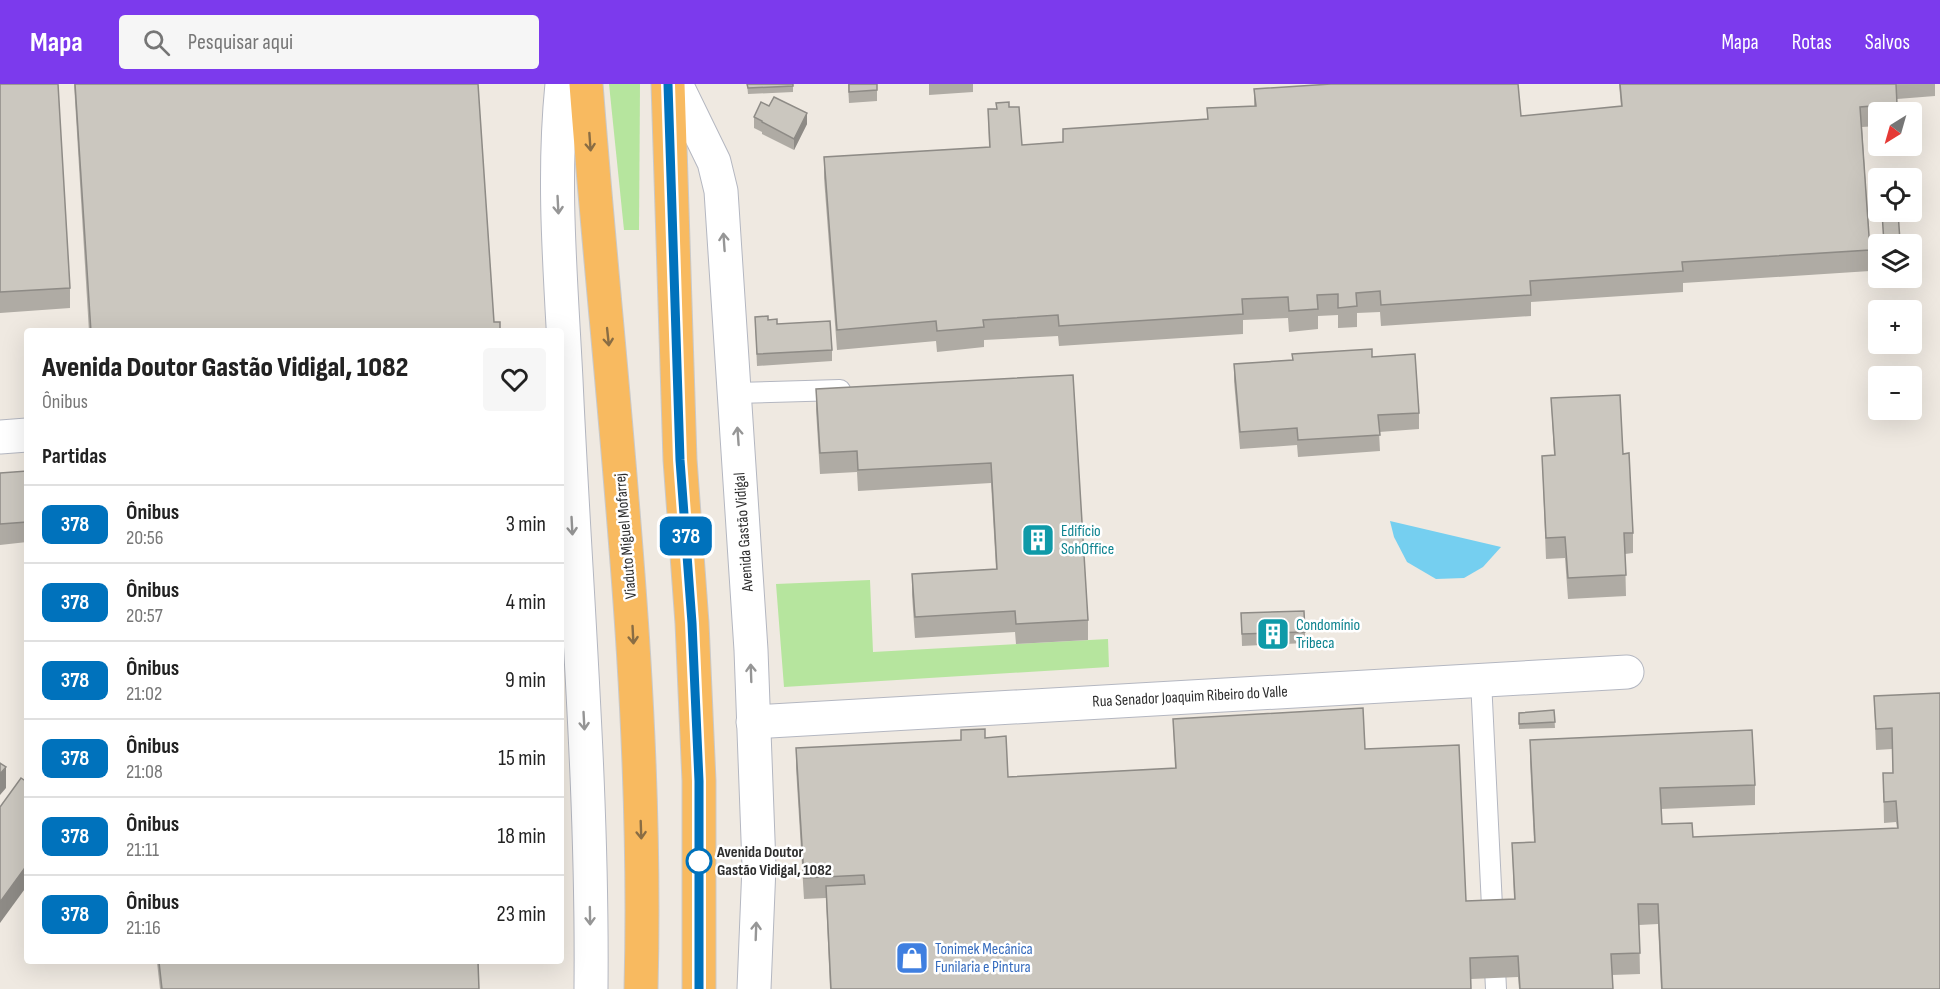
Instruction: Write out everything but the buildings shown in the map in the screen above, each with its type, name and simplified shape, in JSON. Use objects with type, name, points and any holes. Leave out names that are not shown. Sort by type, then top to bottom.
[{"type":"highway","name":"Viaduto Miguel Mofarrej","points":[[586,84],[633,632],[643,915],[641,989]]},
{"type":"highway","points":[[671,86],[680,460],[692,623],[699,781],[699,989]]},
{"type":"street","points":[[562,84],[557,188],[562,328]]},
{"type":"street","name":"Avenida Gastão Vidigal","points":[[671,86],[714,162],[721,191],[749,617],[759,866],[754,989]]},
{"type":"street","points":[[564,401],[588,816],[591,989]]},
{"type":"street","points":[[0,437],[24,435]]},
{"type":"street","name":"Rua Senador Joaquim Ribeiro do Valle","points":[[753,722],[1627,672]]},
{"type":"lane","points":[[735,393],[859,389]]},
{"type":"lane","points":[[1481,680],[1496,989]]},
{"type":"green space","points":[[609,84],[640,84],[639,230],[624,230]]},
{"type":"green space","points":[[870,580],[873,652],[1108,639],[1109,667],[784,687],[776,584]]},
{"type":"water","points":[[1390,521],[1501,547],[1483,567],[1464,578],[1436,579],[1407,562],[1394,537]]},
{"type":"bus line","name":"378","points":[[668,84],[680,460],[692,623],[699,781],[699,989]]},
{"type":"place","name":"Edifício SohOffice","points":[[1038,540]]},
{"type":"place","name":"Condomínio Tribeca","points":[[1273,634]]},
{"type":"place","name":"Avenida Doutor Gastão Vidigal, 1082","points":[[699,861]]},
{"type":"place","name":"Tonimek Mecânica Funilaria e Pintura","points":[[912,958]]}]
